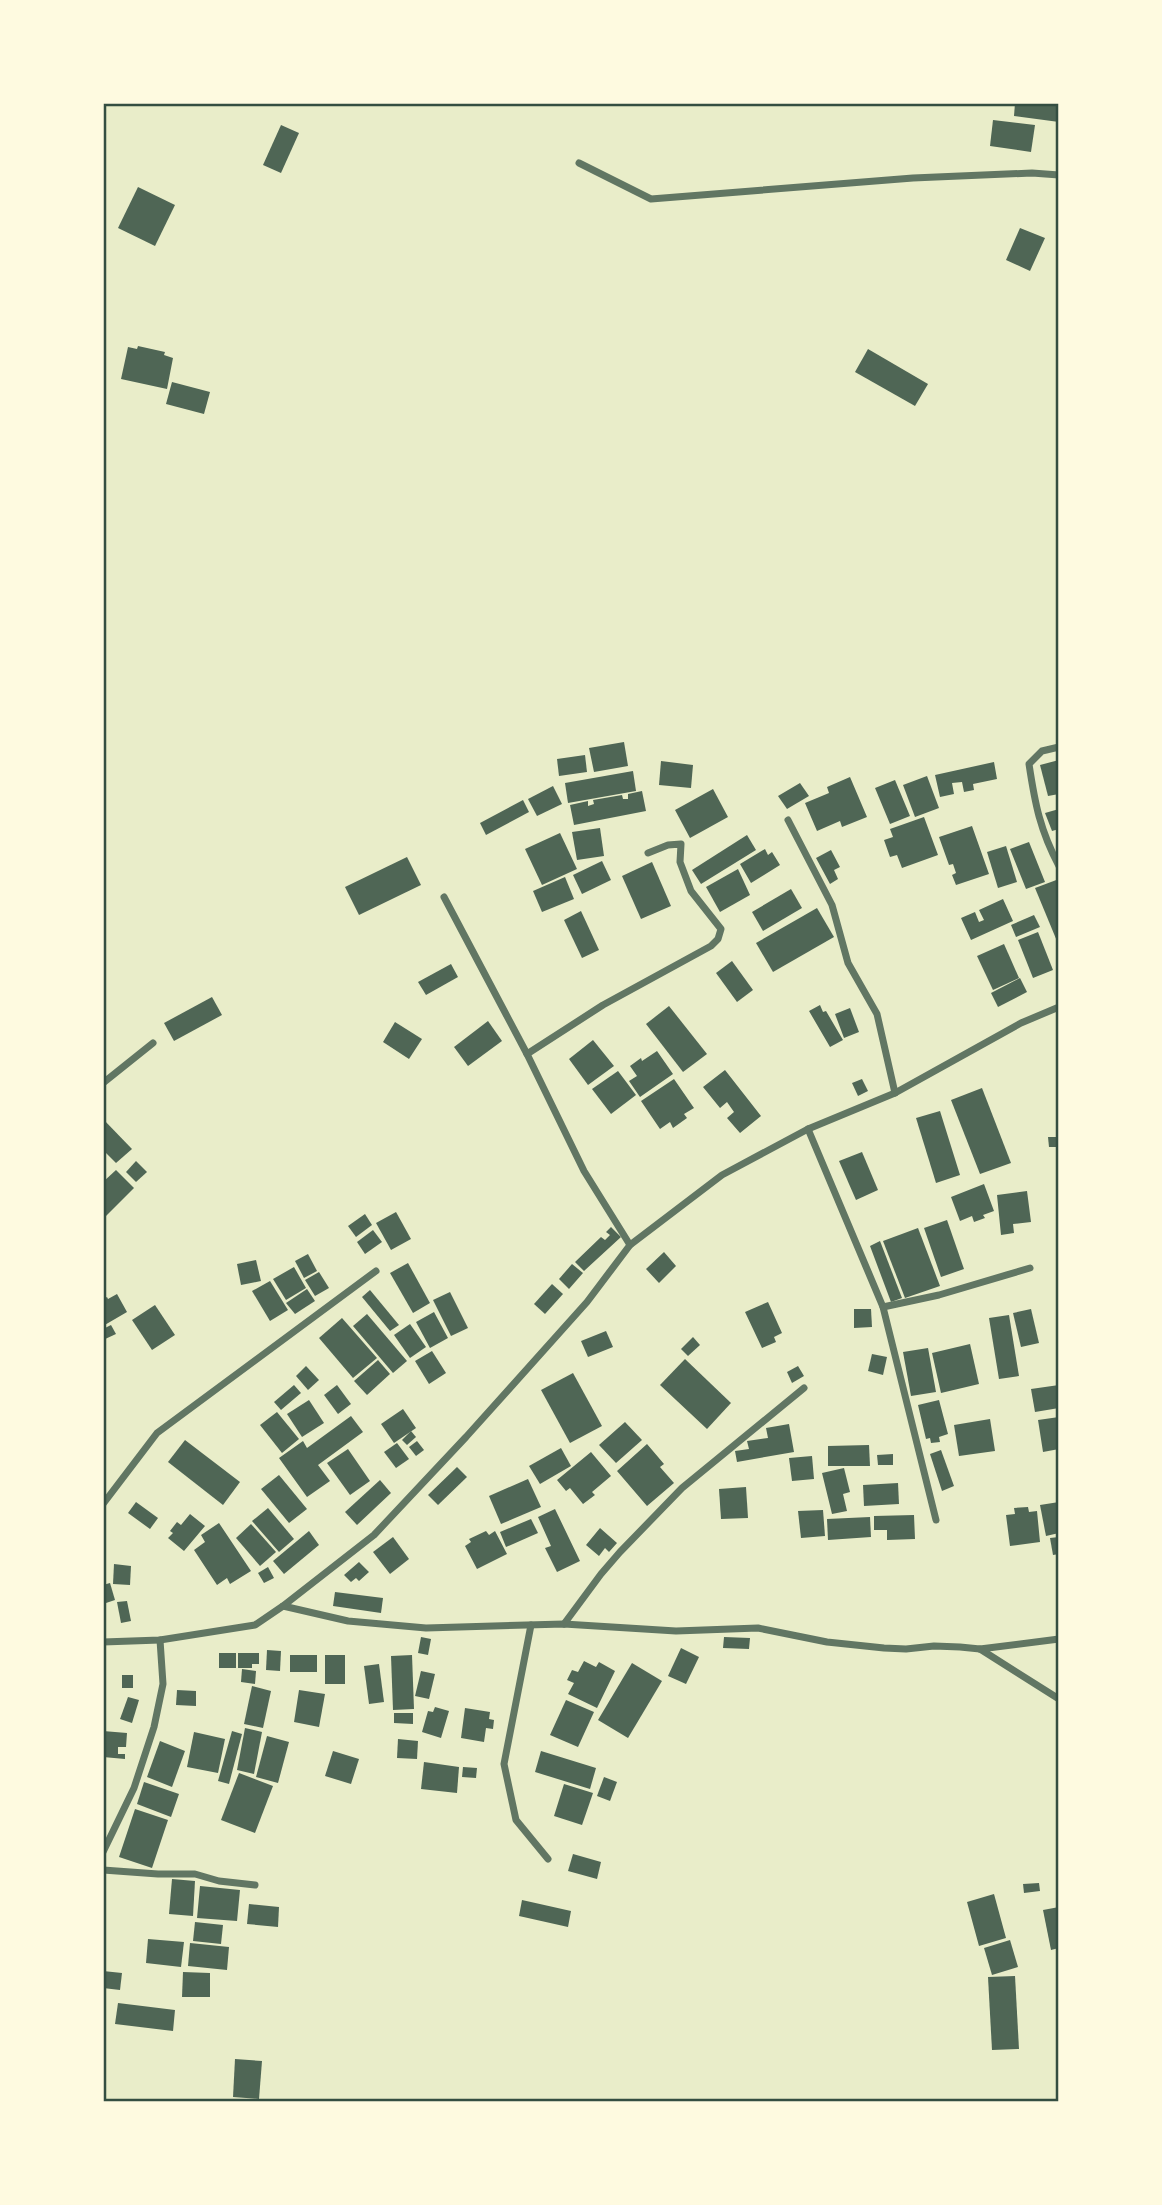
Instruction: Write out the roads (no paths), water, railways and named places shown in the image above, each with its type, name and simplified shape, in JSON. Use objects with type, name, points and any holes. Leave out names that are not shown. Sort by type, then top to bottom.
[{"type":"street","points":[[579,163],[651,199],[913,178],[1032,173],[1059,175]]},
{"type":"street","points":[[1059,747],[1042,751],[1029,764],[1044,838],[1059,866]]},
{"type":"street","points":[[788,820],[832,905],[848,964],[877,1014],[895,1093]]},
{"type":"street","points":[[527,1054],[603,1005],[711,946],[718,939],[721,929],[691,891],[680,862],[681,844],[668,845],[648,853]]},
{"type":"street","points":[[444,897],[527,1054],[584,1171],[630,1245]]},
{"type":"street","points":[[103,1643],[160,1640],[255,1625],[374,1535],[587,1302],[630,1245],[722,1175],[808,1129],[895,1093],[1021,1023],[1059,1007]]},
{"type":"street","points":[[103,1083],[153,1043]]},
{"type":"street","points":[[808,1129],[883,1307],[936,1520]]},
{"type":"street","points":[[883,1307],[939,1295],[1030,1268]]},
{"type":"street","points":[[103,1504],[157,1433],[376,1270]]},
{"type":"street","points":[[564,1624],[620,1552],[682,1488],[804,1388]]},
{"type":"street","points":[[283,1606],[348,1621],[426,1628],[564,1624],[677,1631],[758,1628],[827,1642],[906,1649],[934,1646],[980,1649],[1059,1639]]},
{"type":"street","points":[[531,1625],[504,1764],[516,1820],[548,1859]]},
{"type":"street","points":[[103,1852],[134,1788],[154,1727],[163,1684],[160,1640]]},
{"type":"street","points":[[980,1649],[1059,1699]]},
{"type":"street","points":[[103,1870],[195,1874],[219,1881],[255,1885]]}]
